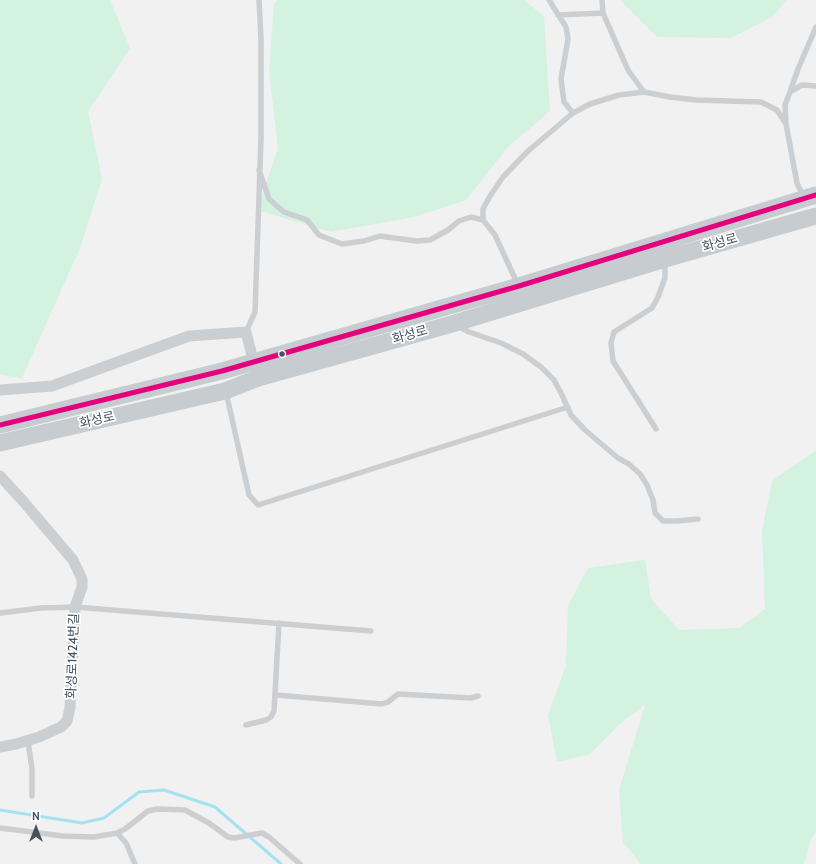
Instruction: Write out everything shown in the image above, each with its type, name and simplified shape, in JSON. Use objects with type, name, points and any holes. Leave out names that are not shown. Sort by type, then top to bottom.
[{"type":"main road","name":"화성로","points":[[0,424],[222,371],[519,286],[810,197]]},
{"type":"main road","name":"화성로","points":[[0,443],[225,391],[258,378],[452,324],[665,259],[816,216]]},
{"type":"street","points":[[0,390],[52,386],[190,336],[246,332],[258,378]]},
{"type":"street","name":"화성로1424번길","points":[[0,476],[23,500],[73,560],[82,579],[82,587],[74,607],[70,708],[67,721],[61,727],[28,741],[0,747]]},
{"type":"lane","points":[[246,332],[255,312],[261,138],[261,38],[259,0]]},
{"type":"lane","points":[[549,0],[566,27],[568,39],[561,79],[564,102],[573,113]]},
{"type":"lane","points":[[602,0],[603,13],[628,70],[644,92]]},
{"type":"lane","points":[[558,15],[603,13]]},
{"type":"lane","points":[[810,197],[797,183],[786,124],[785,105],[798,69],[816,27]]},
{"type":"lane","points":[[790,92],[802,85],[816,86]]},
{"type":"lane","points":[[483,220],[483,209],[503,177],[528,151],[573,113],[590,104],[619,95],[644,92],[696,100],[761,102],[777,110],[786,124]]},
{"type":"lane","points":[[259,170],[269,199],[284,212],[307,220],[319,235],[342,244],[364,241],[380,236],[416,241],[430,240],[448,230],[459,221],[471,217],[483,220],[495,235],[519,286]]},
{"type":"lane","points":[[656,429],[613,362],[611,343],[614,332],[652,308],[666,278],[665,259]]},
{"type":"lane","points":[[452,324],[469,332],[501,343],[523,354],[541,366],[554,380],[571,415],[585,430],[618,458],[629,464],[640,474],[651,495],[655,513],[663,521],[698,519]]},
{"type":"lane","points":[[225,391],[249,495],[258,505],[568,407]]},
{"type":"lane","points":[[0,613],[41,608],[74,607],[371,631]]},
{"type":"lane","points":[[246,725],[257,723],[271,717],[274,711],[279,623]]},
{"type":"lane","points":[[276,695],[382,704],[388,702],[398,694],[471,698],[478,696]]},
{"type":"lane","points":[[28,741],[32,769],[32,796]]},
{"type":"lane","points":[[0,828],[81,837],[106,835],[118,833],[148,811],[157,809],[185,810],[194,814],[228,836],[234,838],[262,833],[269,837],[300,864]]},
{"type":"lane","points":[[118,833],[126,843],[135,864]]},
{"type":"green space","points":[[0,0],[110,0],[130,48],[88,111],[102,179],[80,248],[22,378],[0,375]]},
{"type":"green space","points":[[278,0],[524,0],[544,16],[550,111],[507,148],[466,200],[414,217],[331,232],[257,210],[278,148],[269,71],[274,4]]},
{"type":"green space","points":[[620,0],[786,0],[774,16],[731,38],[657,37]]},
{"type":"green space","points":[[816,450],[816,833],[811,839],[804,864],[641,864],[623,842],[619,790],[645,705],[621,723],[590,754],[557,762],[548,715],[566,665],[568,606],[588,568],[645,560],[651,599],[679,630],[739,628],[765,609],[762,531],[772,481]]},
{"type":"waterway","points":[[0,810],[82,823],[104,818],[139,792],[164,790],[215,807],[281,864]]},
{"type":"transit line","points":[[0,425],[222,371],[519,286],[816,195]]}]
